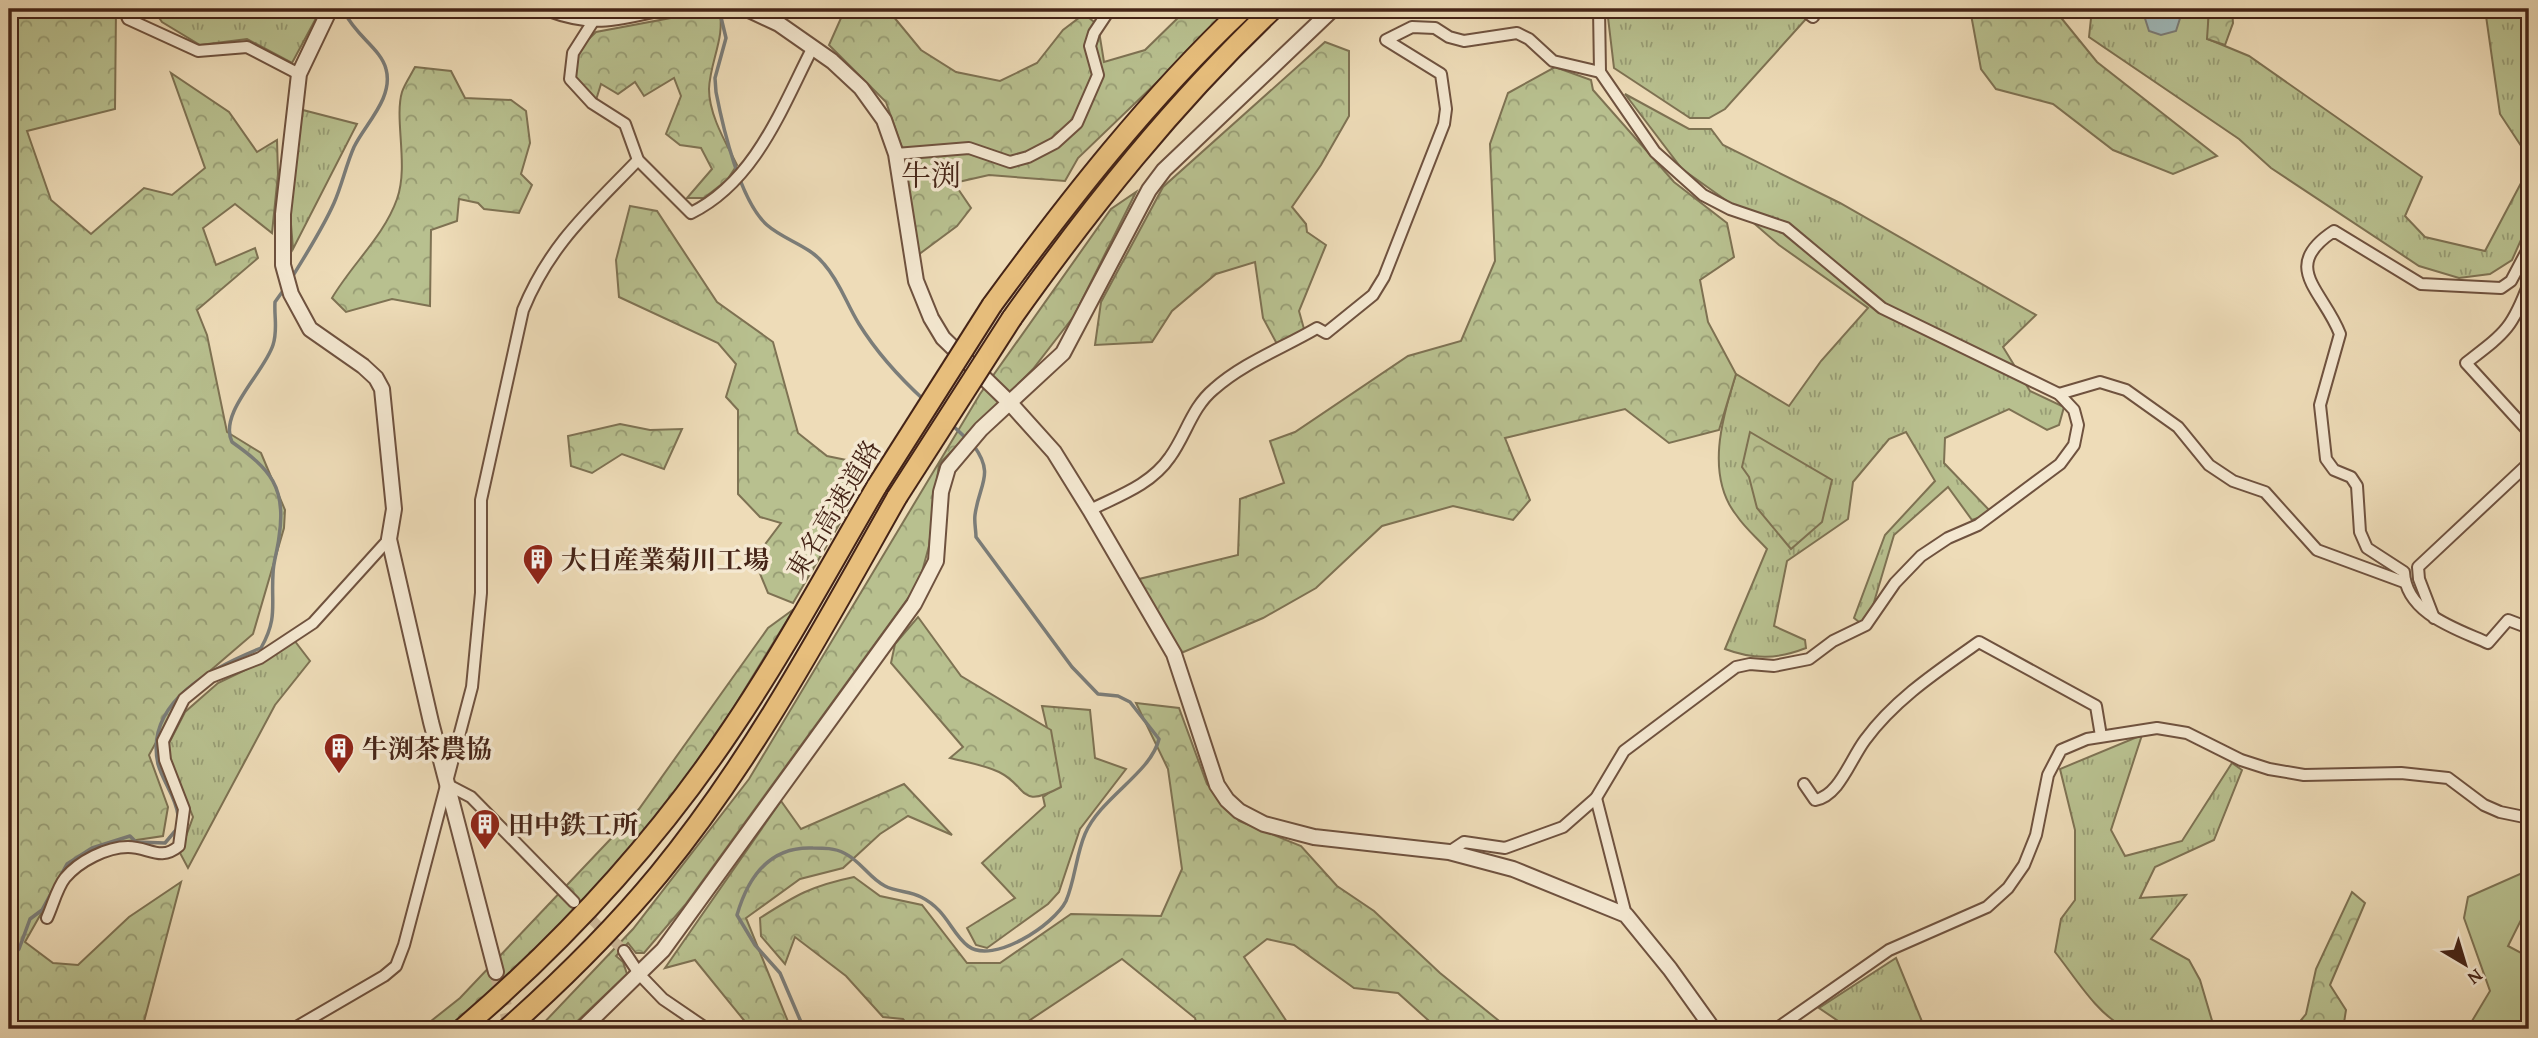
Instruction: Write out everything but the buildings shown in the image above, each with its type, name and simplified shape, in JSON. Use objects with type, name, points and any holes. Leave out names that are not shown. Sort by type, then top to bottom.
[{"type":"highway","name":"東名高速道路","points":[[462,1029],[519,980],[576,925],[679,803],[734,726],[877,486],[992,305],[1062,209],[1122,135],[1243,9]]},
{"type":"highway","name":"東名高速道路","points":[[507,1029],[577,964],[627,911],[708,810],[797,673],[897,497],[1012,318],[1123,169],[1181,102],[1273,9]]},
{"type":"street","points":[[124,9],[128,19],[198,51],[247,47],[299,74]]},
{"type":"street","points":[[330,9],[299,74],[283,214],[283,265],[291,294],[310,329],[363,366],[376,378],[382,389],[387,468],[394,509],[389,539],[496,972]]},
{"type":"street","points":[[549,9],[576,19],[594,20],[610,20],[657,9]]},
{"type":"street","points":[[747,9],[779,24],[813,47],[861,88],[884,120],[896,154],[916,281],[927,309],[943,338],[1010,403],[1054,452],[1090,510],[1174,654],[1217,785],[1227,800],[1239,811],[1264,824],[1314,837],[1449,852],[1513,869],[1626,915]]},
{"type":"street","points":[[896,154],[969,148],[1010,162],[1028,157],[1055,143],[1077,123],[1098,75],[1090,46],[1098,25],[1111,9]]},
{"type":"street","points":[[582,1029],[640,975],[689,916],[914,604],[927,584],[936,561],[940,492],[948,468],[981,429],[1063,353],[1149,190],[1164,170],[1334,9]]},
{"type":"street","points":[[1449,852],[1464,842],[1505,848],[1563,827],[1595,798],[1624,751],[1736,667],[1750,664],[1774,666],[1809,659],[1833,641],[1866,625],[1895,583],[1921,556],[1948,538],[1978,525],[2060,464],[2074,445],[2078,425],[2074,410],[2059,394],[1882,308],[1786,228],[1730,209],[1703,195],[1655,152],[1600,72],[1599,9]]},
{"type":"street","points":[[1802,9],[1813,17],[1817,9]]},
{"type":"street","points":[[594,20],[573,53],[570,79],[592,103],[625,124],[638,160],[691,213],[704,207],[732,184],[757,155],[813,47]]},
{"type":"street","points":[[1090,510],[1129,492],[1163,465],[1197,408],[1213,389],[1317,328],[1326,333],[1373,295],[1384,276],[1444,124],[1446,109],[1440,74],[1386,40],[1412,27],[1436,28],[1449,37],[1464,41],[1517,33],[1530,39],[1553,61],[1600,72]]},
{"type":"street","points":[[293,1029],[363,990],[396,967],[448,785],[472,687],[481,593],[481,499],[523,310],[535,282],[557,245],[638,160]]},
{"type":"street","points":[[2529,247],[2511,281],[2501,288],[2421,284],[2334,231],[2312,246],[2306,262],[2309,277],[2340,334],[2320,405],[2326,459],[2334,470],[2351,477],[2357,486],[2360,532],[2367,548],[2404,572],[2404,582],[2424,612],[2434,618],[2488,643],[2508,620],[2529,628]]},
{"type":"street","points":[[2529,283],[2523,305],[2510,328],[2466,363],[2529,432]]},
{"type":"street","points":[[2059,394],[2100,382],[2126,390],[2178,427],[2210,464],[2233,481],[2265,492],[2317,550],[2404,582]]},
{"type":"street","points":[[2434,618],[2419,579],[2418,567],[2529,463]]},
{"type":"street","points":[[47,918],[64,880],[77,866],[108,850],[130,847],[156,854],[169,854],[179,846],[184,809],[165,760],[163,741],[184,699],[211,677],[260,658],[313,623],[389,539]]},
{"type":"street","points":[[1804,784],[1815,800],[1826,798],[1835,791],[1849,762],[1890,711],[1915,688],[1979,642],[2096,705],[2101,736]]},
{"type":"street","points":[[1776,1029],[1888,950],[1987,907],[2008,888],[2024,865],[2036,835],[2048,775],[2061,750],[2101,736],[2157,728],[2187,733],[2259,766],[2304,775],[2401,773],[2448,778],[2484,805],[2500,812],[2529,818]]},
{"type":"street","points":[[448,785],[471,797],[574,902]]},
{"type":"street","points":[[1595,798],[1626,915],[1670,968],[1713,1029]]},
{"type":"street","points":[[624,951],[640,975],[663,999],[707,1029]]},
{"type":"green space","points":[[9,9],[116,9],[115,109],[27,131],[51,200],[91,234],[144,188],[172,195],[205,168],[171,73],[229,112],[257,152],[277,140],[278,174],[272,233],[235,204],[203,228],[216,265],[255,248],[258,258],[197,310],[207,335],[227,432],[261,453],[285,510],[284,528],[253,634],[182,695],[149,755],[168,807],[163,836],[110,844],[68,866],[25,942],[53,963],[78,965],[129,917],[181,882],[142,1029],[111,1029],[93,1021],[68,1029],[9,1029]]},
{"type":"green space","points":[[153,9],[321,9],[292,63],[247,39],[200,45],[162,22]]},
{"type":"green space","points":[[719,9],[721,29],[710,79],[710,99],[719,128],[737,165],[727,180],[704,198],[687,198],[712,169],[701,148],[680,145],[666,134],[681,96],[674,78],[644,96],[635,82],[618,94],[601,84],[596,100],[575,87],[575,63],[580,50],[596,32]]},
{"type":"green space","points":[[845,9],[900,9],[893,16],[921,50],[956,72],[1000,81],[1037,63],[1063,30],[1084,14],[1098,25],[1104,62],[1145,50],[1187,9],[1233,9],[1078,158],[1065,181],[989,175],[954,183],[971,208],[957,226],[918,255],[902,148],[886,102],[829,45]]},
{"type":"green space","points":[[1607,9],[1815,9],[1725,109],[1709,118],[1690,118],[1614,68]]},
{"type":"green space","points":[[1970,9],[2054,9],[2097,62],[2217,156],[2173,174],[2113,150],[2053,104],[1996,89],[1981,69]]},
{"type":"green space","points":[[2092,9],[2209,9],[2208,39],[2249,56],[2422,177],[2405,216],[2425,237],[2485,251],[2529,168],[2529,222],[2512,260],[2490,274],[2459,278],[2419,266],[2271,168],[2239,139],[2089,37]]},
{"type":"green space","points":[[2209,9],[2232,9],[2233,23],[2225,45],[2207,39]]},
{"type":"green space","points":[[2485,9],[2529,9],[2529,158],[2500,114]]},
{"type":"green space","points":[[1325,42],[1349,51],[1349,116],[1321,165],[1292,207],[1306,224],[1307,232],[1326,245],[1299,311],[1304,329],[1297,336],[1277,344],[1263,318],[1255,262],[1216,274],[1172,311],[1152,342],[1095,345],[1101,302],[1163,187]]},
{"type":"green space","points":[[415,67],[451,71],[465,98],[511,100],[526,111],[530,143],[521,174],[532,185],[519,213],[484,209],[478,203],[459,199],[457,221],[431,230],[430,306],[392,299],[346,312],[332,298],[376,238],[397,199],[402,172],[400,103],[403,89]]},
{"type":"green space","points":[[1555,67],[1591,80],[1593,90],[1674,182],[1727,223],[1734,257],[1700,280],[1708,322],[1736,374],[1719,430],[1669,443],[1625,409],[1505,438],[1530,500],[1513,520],[1453,506],[1382,526],[1316,588],[1263,618],[1179,654],[1135,580],[1238,555],[1240,499],[1284,483],[1270,441],[1295,432],[1408,356],[1461,341],[1495,261],[1490,144],[1508,93]]},
{"type":"green space","points":[[1625,94],[1689,129],[1711,129],[1723,145],[1840,203],[2036,315],[2003,347],[2030,391],[2064,407],[2059,425],[2047,430],[2009,409],[1945,438],[1944,463],[1992,513],[1972,520],[1948,487],[1894,535],[1872,609],[1864,626],[1854,618],[1885,535],[1935,481],[1906,432],[1889,439],[1853,482],[1848,519],[1787,561],[1774,626],[1805,640],[1806,648],[1766,657],[1725,649],[1767,549],[1737,516],[1721,483],[1719,447],[1736,374],[1789,406],[1821,361],[1868,308],[1779,245],[1734,206],[1682,169]]},
{"type":"green space","points":[[299,109],[357,124],[293,249],[290,212]]},
{"type":"green space","points":[[1136,192],[1074,316],[1033,369],[939,464],[929,546],[919,583],[685,905],[644,953],[636,953],[628,943],[616,956],[623,962],[627,974],[569,1029],[538,1029],[633,929],[749,779],[980,394],[1111,209]]},
{"type":"green space","points":[[630,206],[657,211],[717,302],[773,342],[798,433],[827,456],[866,464],[857,494],[793,603],[768,593],[754,559],[781,523],[760,517],[738,494],[738,410],[726,397],[736,364],[718,343],[619,297],[616,260]]},
{"type":"green space","points":[[620,424],[650,430],[682,429],[664,469],[622,454],[592,473],[571,466],[568,436]]},
{"type":"green space","points":[[1750,432],[1832,480],[1822,522],[1791,549],[1757,508],[1749,477],[1742,467]]},
{"type":"green space","points":[[794,609],[705,754],[603,885],[453,1029],[421,1029],[460,998],[639,809],[768,628]]},
{"type":"green space","points":[[918,617],[961,676],[1051,730],[1061,787],[1047,794],[1030,796],[999,772],[950,758],[963,747],[891,663],[895,644]]},
{"type":"green space","points":[[294,640],[310,661],[275,705],[188,868],[180,853],[193,817],[166,749],[185,712],[218,683],[256,665]]},
{"type":"green space","points":[[1136,703],[1179,708],[1207,784],[1239,821],[1301,846],[1337,886],[1374,911],[1440,973],[1509,1029],[1438,1029],[1398,993],[1354,988],[1294,945],[1267,939],[1244,957],[1289,1025],[1289,1029],[1198,1029],[1195,1018],[1122,959],[1024,1024],[1005,1029],[911,1029],[903,1019],[883,1017],[846,976],[795,937],[785,964],[761,936],[760,918],[804,892],[854,877],[880,896],[922,905],[967,963],[1000,963],[1071,914],[1161,916],[1182,869],[1168,769]]},
{"type":"green space","points":[[1042,706],[1090,710],[1095,758],[1126,769],[1080,829],[1059,892],[1048,904],[987,948],[976,945],[967,928],[1015,898],[982,863],[1045,806],[1043,797],[1060,785]]},
{"type":"green space","points":[[2142,735],[2111,830],[2125,856],[2182,841],[2232,763],[2242,770],[2214,840],[2155,867],[2140,898],[2186,895],[2151,939],[2189,960],[2200,980],[2213,1024],[2155,1031],[2125,1028],[2095,1004],[2055,952],[2061,919],[2075,900],[2075,830],[2060,769]]},
{"type":"green space","points":[[904,784],[952,835],[908,816],[880,834],[843,868],[800,879],[746,918],[791,1029],[745,1029],[747,1024],[695,960],[665,968],[781,801],[801,829]]},
{"type":"green space","points":[[2529,870],[2529,904],[2508,946],[2529,957],[2529,1029],[2472,1029],[2472,1021],[2490,991],[2464,918],[2468,897]]},
{"type":"green space","points":[[2352,892],[2365,903],[2330,985],[2346,1010],[2343,1029],[2294,1029],[2306,1014],[2316,969]]},
{"type":"green space","points":[[1896,958],[1923,1024],[1909,1029],[1850,1029],[1819,1008]]},
{"type":"water","points":[[2142,9],[2183,9],[2176,31],[2161,35],[2149,31]]},
{"type":"waterway","points":[[291,279],[329,213],[354,147],[386,90],[386,69],[383,62],[355,29],[345,13],[347,9]]},
{"type":"waterway","points":[[719,9],[726,38],[715,78],[716,92],[734,163],[749,199],[767,225],[812,252],[824,264],[873,345],[924,400]]},
{"type":"waterway","points":[[178,815],[158,764],[156,742],[162,722],[172,705],[204,676],[261,648],[272,620],[273,569],[281,520],[278,492],[266,471],[232,442],[229,431],[236,406],[273,345],[276,329],[275,302],[285,288]]},
{"type":"waterway","points":[[951,424],[968,440]]},
{"type":"waterway","points":[[804,1029],[780,973],[755,945],[737,915],[747,888],[763,866],[785,852],[798,849],[825,848],[840,851],[850,856],[885,886],[917,895],[930,902],[968,946],[979,951],[1007,946],[1036,931],[1059,911],[1069,893],[1082,842],[1092,821],[1146,763],[1159,739],[1130,702],[1118,696],[1098,694],[1072,667],[976,537],[975,515],[985,472],[974,446]]},
{"type":"waterway","points":[[9,959],[19,949],[30,919],[42,910],[67,864],[92,848],[130,836],[136,842],[165,843],[176,830]]},
{"type":"tunnel","points":[[581,909],[624,951]]},
{"type":"tunnel","points":[[496,972],[511,1029]]},
{"type":"place","name":"大日産業菊川工場","points":[[538,586]]},
{"type":"place","name":"牛渕茶農協","points":[[339,775]]},
{"type":"place","name":"田中鉄工所","points":[[485,851]]},
{"type":"district","name":"牛渕","points":[[931,175]]}]
